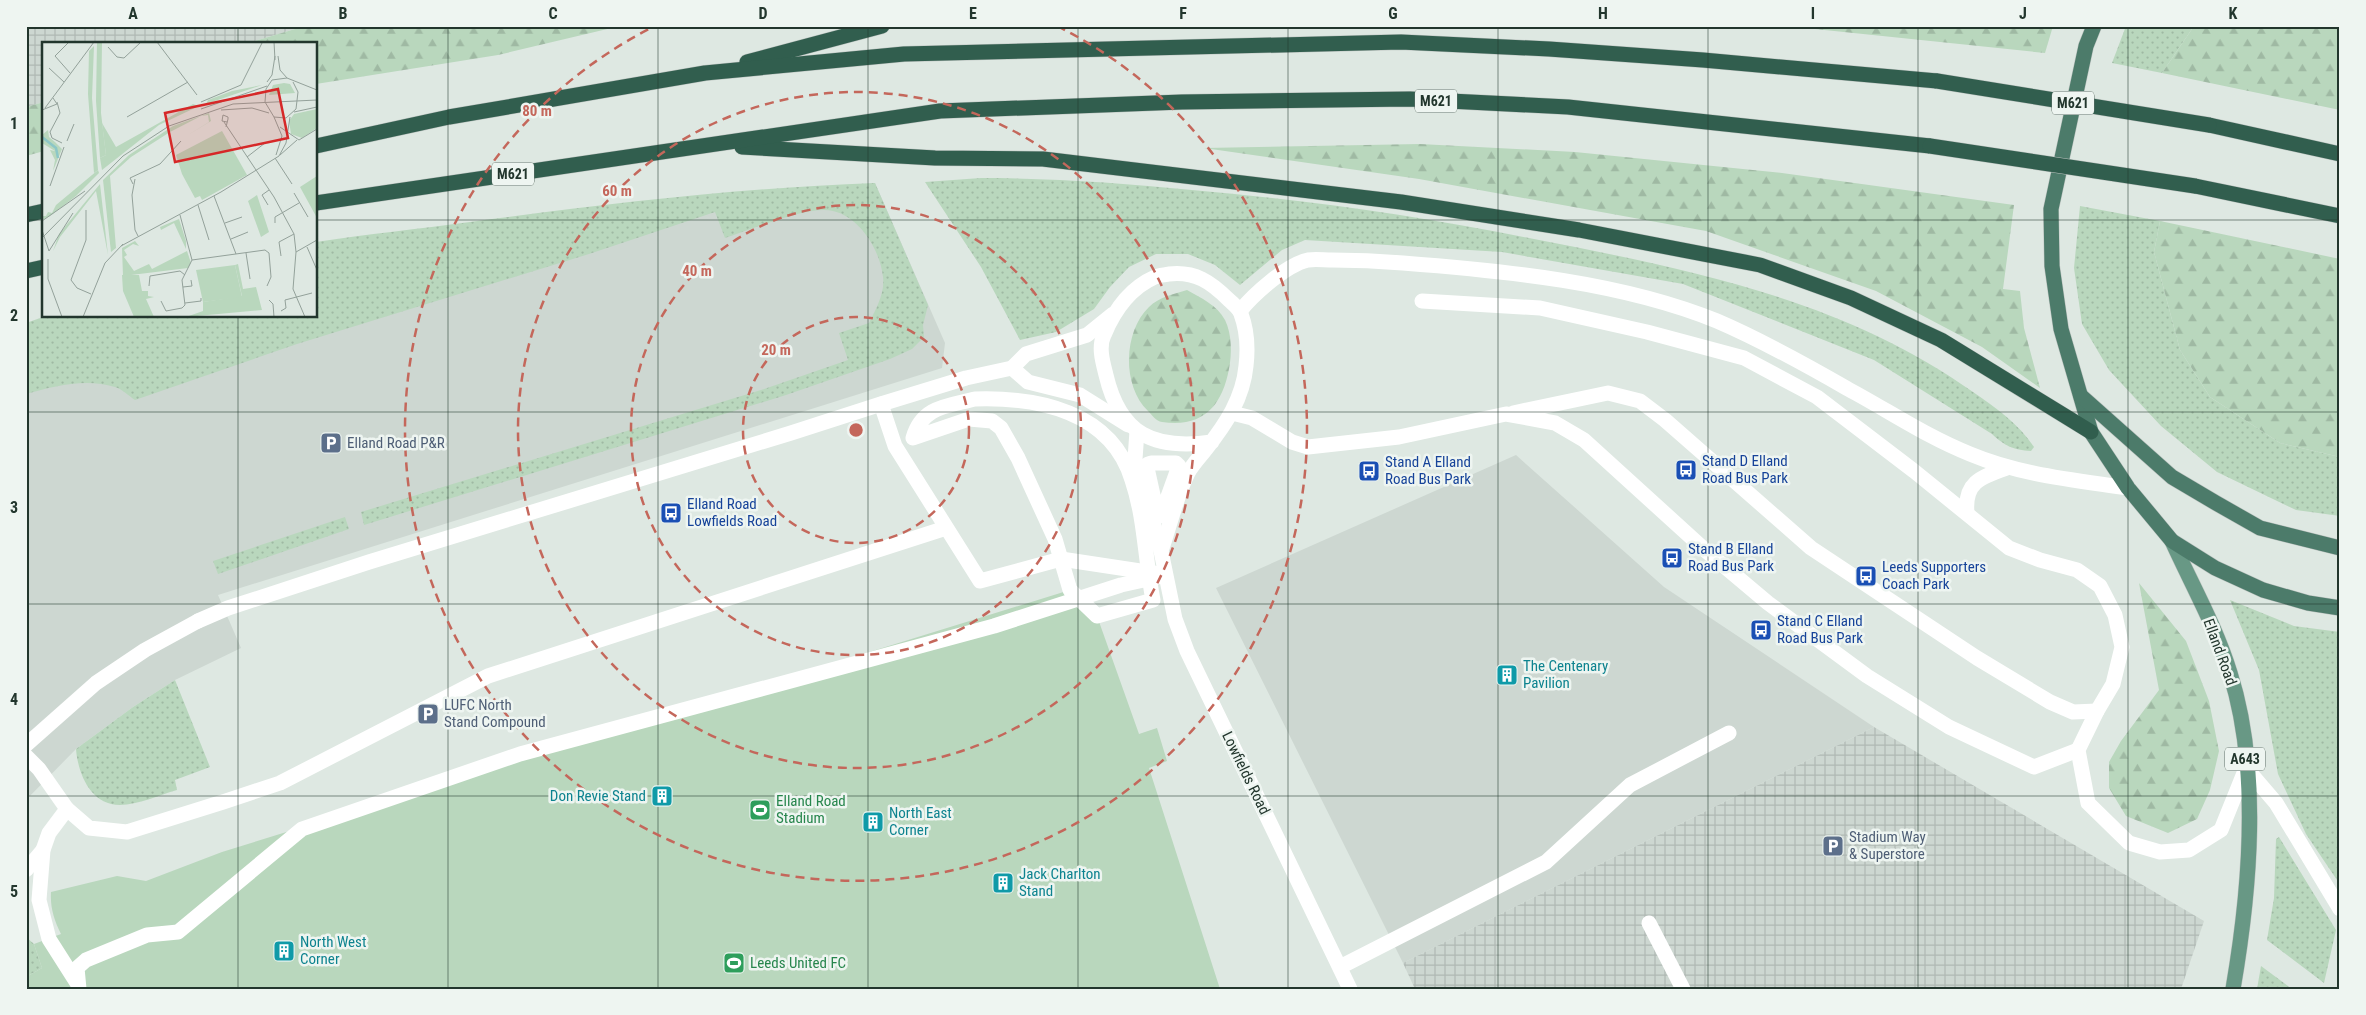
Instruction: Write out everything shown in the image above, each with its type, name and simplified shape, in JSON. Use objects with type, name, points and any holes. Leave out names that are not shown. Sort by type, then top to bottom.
[{"type":"highway","points":[[704,73],[882,26]]},
{"type":"highway","points":[[2094,26],[2086,46],[2050,209],[2052,266],[2060,329],[2092,432],[2128,488],[2172,541],[2215,568],[2263,590],[2308,603],[2340,608]]},
{"type":"highway","name":"M621","points":[[318,146],[449,117],[704,73],[904,54],[1401,42],[1549,49],[1693,59],[1937,81],[2210,125],[2340,154]]},
{"type":"highway","name":"M621","points":[[318,203],[940,111],[1182,102],[1410,100],[1568,107],[1930,146],[2195,186],[2340,216]]},
{"type":"highway","points":[[710,146],[935,158],[1043,159],[1401,202],[1579,230],[1760,265],[1852,298],[1941,340],[2092,432]]},
{"type":"highway","points":[[26,215],[42,211]]},
{"type":"highway","points":[[26,271],[42,267]]},
{"type":"highway","points":[[2081,396],[2172,477],[2216,503],[2260,528],[2340,548]]},
{"type":"main road","name":"Elland Road","points":[[2172,541],[2218,639],[2230,674],[2241,720],[2249,826],[2247,892],[2233,989]]},
{"type":"street","points":[[26,745],[96,683],[145,650],[198,621],[228,608],[369,562],[764,442],[881,404],[966,378],[1012,368],[1026,354],[1087,335],[1113,314],[1128,295],[1155,276],[1184,272],[1212,284],[1240,311],[1250,298],[1286,270],[1308,260],[1372,260],[1501,271],[1660,302],[1717,322],[1848,389],[1932,439],[2007,468],[2128,488]]},
{"type":"street","points":[[1422,301],[1540,308],[1647,332],[1744,358],[1817,397],[1968,513],[2009,548],[2040,560],[2077,570],[2100,586],[2115,614],[2122,647],[2113,684],[2078,750],[2088,803],[2129,843],[2160,852],[2189,850],[2222,830],[2246,768],[2276,803],[2340,910]]},
{"type":"street","name":"Lowfields Road","points":[[1161,552],[1188,472],[1232,413],[1243,389],[1247,365],[1246,337],[1240,311]]},
{"type":"street","points":[[1113,314],[1102,339],[1102,359],[1110,393],[1132,428]]},
{"type":"street","points":[[1012,368],[1028,382],[1080,395],[1132,428],[1160,442],[1186,445],[1212,442]]},
{"type":"street","points":[[1232,413],[1252,418],[1292,442],[1308,447],[1399,437],[1608,393],[1640,401],[1665,420],[1811,548],[1977,658],[2050,702],[2073,712],[2097,711]]},
{"type":"street","points":[[975,399],[1016,399],[1041,402],[1073,414],[1102,432],[1118,453],[1132,478],[1141,517],[1148,576],[1153,600],[1098,616],[1070,590],[1055,539],[1018,458],[1001,428],[992,421],[969,418],[913,438],[916,426],[934,410],[975,399]]},
{"type":"street","points":[[881,404],[895,446],[980,581],[1061,559],[1148,576],[1164,575]]},
{"type":"street","points":[[1506,414],[1556,423],[1572,430],[1768,603],[1867,676],[1949,727],[2034,767],[2078,750]]},
{"type":"street","name":"Lowfields Road","points":[[1132,428],[1135,459],[1161,552],[1164,575],[1175,619],[1187,651],[1350,989]]},
{"type":"street","points":[[1968,513],[1966,501],[1970,488],[1981,477],[2007,468]]},
{"type":"street","points":[[26,756],[39,769],[67,809],[89,828],[127,832],[280,783],[488,676],[946,528]]},
{"type":"street","points":[[78,986],[77,968],[86,960],[147,935],[178,932],[302,829],[520,754],[994,626],[1080,600],[1148,576]]},
{"type":"street","points":[[1340,967],[1546,862],[1630,785],[1729,733]]},
{"type":"street","points":[[67,809],[49,833],[43,850],[39,900],[49,939],[78,986]]},
{"type":"street","points":[[26,870],[43,850]]},
{"type":"street","points":[[1649,923],[1683,989]]},
{"type":"shaded area","points":[[26,26],[305,26],[252,42],[42,42],[42,103],[26,107]]},
{"type":"shaded area","name":"Elland Road P&R","points":[[875,183],[945,343],[942,368],[218,595],[241,648],[175,680],[133,707],[76,749],[26,800],[26,384],[307,318],[318,318],[318,315],[736,197]]},
{"type":"shaded area","points":[[1516,455],[1664,587],[1874,727],[1403,963],[1216,588]]},
{"type":"shaded area","name":"Stadium Way & Superstore","points":[[1874,727],[2204,921],[2181,989],[1415,989],[1403,963]]},
{"type":"green space","points":[[305,26],[620,26],[498,55],[318,84],[318,42],[252,42]]},
{"type":"green space","points":[[1786,26],[2053,26],[2045,53]]},
{"type":"green space","points":[[2126,26],[2194,26],[2162,73],[2112,63]]},
{"type":"green space","points":[[2194,26],[2340,26],[2340,110],[2162,73]]},
{"type":"green space","points":[[42,103],[42,152],[26,156],[26,107]]},
{"type":"green space","points":[[1420,144],[1575,152],[1782,173],[2014,205],[2003,289],[2020,291],[2024,328],[2040,388],[1982,347],[1876,291],[1706,231],[1419,179],[1204,148]]},
{"type":"green space","points":[[981,178],[1113,183],[1321,204],[1492,231],[1649,262],[1706,276],[1762,292],[1817,311],[1871,333],[1923,360],[1998,410],[2014,423],[2034,447],[2031,451],[2014,448],[2001,442],[1992,434],[1874,360],[1683,284],[1502,252],[1305,240],[1282,250],[1240,285],[1215,265],[1188,254],[1156,254],[1129,267],[1110,287],[1094,309],[1056,332],[1020,340],[981,267],[925,182]]},
{"type":"green space","points":[[875,183],[928,305],[923,325],[924,337],[912,349],[890,359],[786,395],[364,525],[361,512],[761,390],[848,360],[839,333],[869,323],[883,289],[883,277],[877,254],[856,224],[846,216],[836,212],[824,210],[801,213],[725,238],[715,212],[589,254],[297,344],[135,400],[118,388],[93,383],[70,384],[26,394],[26,323],[42,317],[318,318],[318,242],[571,209],[824,185]]},
{"type":"green space","points":[[2080,206],[2160,221],[2154,252],[2180,350],[2210,397],[2280,443],[2340,457],[2340,516],[2296,510],[2217,472],[2161,426],[2109,370],[2082,324],[2074,268]]},
{"type":"green space","points":[[2160,221],[2340,259],[2340,457],[2280,443],[2210,397],[2180,350],[2154,252]]},
{"type":"green space","points":[[1187,290],[1213,306],[1225,320],[1231,344],[1229,369],[1221,394],[1216,404],[1208,412],[1199,418],[1189,421],[1176,423],[1162,422],[1148,411],[1134,388],[1130,374],[1130,344],[1140,318],[1149,307],[1162,298]]},
{"type":"green space","points":[[345,517],[349,529],[218,574],[213,561]]},
{"type":"green space","points":[[2139,583],[2186,641],[2209,701],[2219,751],[2210,790],[2197,819],[2168,833],[2126,816],[2109,788],[2109,762],[2121,741],[2159,690]]},
{"type":"green space","name":"Elland Road Stadium","points":[[1070,590],[1097,616],[1139,734],[1157,728],[1167,761],[1149,768],[1220,989],[26,989],[26,977],[42,968],[34,944],[61,934],[53,913],[51,892],[117,876],[146,881],[222,852]]},
{"type":"green space","points":[[2230,600],[2294,626],[2340,632],[2339,883],[2306,834],[2278,774],[2259,670]]},
{"type":"green space","points":[[175,680],[210,767],[175,780],[177,790],[141,802],[120,805],[110,804],[101,800],[93,794],[83,777],[76,749],[133,707]]},
{"type":"green space","points":[[2279,837],[2336,930],[2324,983],[2267,940],[2274,898],[2276,839]]},
{"type":"green space","points":[[26,937],[34,944],[42,968],[26,977]]},
{"type":"green space","points":[[2261,966],[2292,989],[2257,989]]},
{"type":"place","name":"Elland Road P&R","points":[[331,443]]},
{"type":"place","name":"Stand D Elland Road Bus Park","points":[[1686,470]]},
{"type":"place","name":"Stand A Elland Road Bus Park","points":[[1369,471]]},
{"type":"place","name":"Elland Road Lowfields Road","points":[[671,513]]},
{"type":"place","name":"Stand B Elland Road Bus Park","points":[[1672,558]]},
{"type":"place","name":"Leeds Supporters Coach Park","points":[[1866,576]]},
{"type":"place","name":"Stand C Elland Road Bus Park","points":[[1761,630]]},
{"type":"place","name":"The Centenary Pavilion","points":[[1507,675]]},
{"type":"place","name":"LUFC North Stand Compound","points":[[428,714]]},
{"type":"place","name":"Don Revie Stand","points":[[662,796]]},
{"type":"place","name":"Elland Road Stadium","points":[[760,810]]},
{"type":"place","name":"North East Corner","points":[[873,822]]},
{"type":"place","name":"Stadium Way & Superstore","points":[[1833,846]]},
{"type":"place","name":"Jack Charlton Stand","points":[[1003,883]]},
{"type":"place","name":"North West Corner","points":[[284,951]]},
{"type":"place","name":"Leeds United FC","points":[[734,963]]}]
